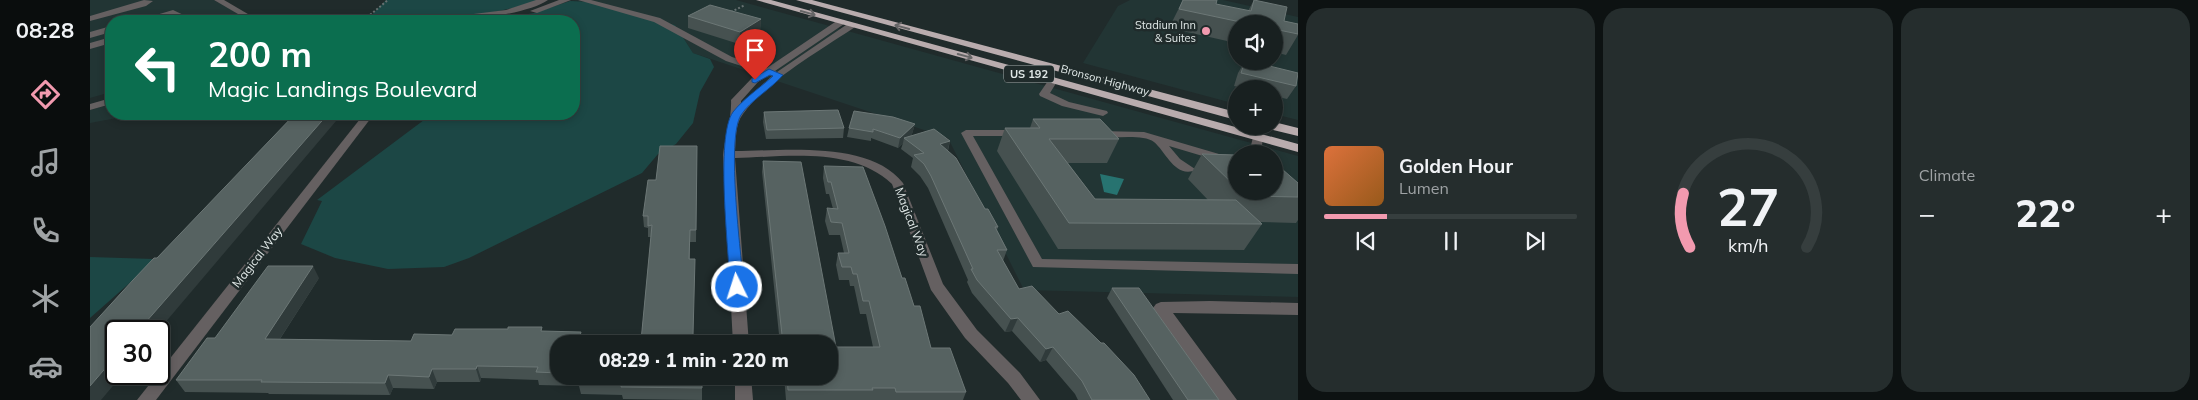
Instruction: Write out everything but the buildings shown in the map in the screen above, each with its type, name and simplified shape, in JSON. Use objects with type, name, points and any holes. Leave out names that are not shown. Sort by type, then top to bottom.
[{"type":"highway","name":"Bronson Highway","points":[[761,0],[1298,148]]},
{"type":"highway","name":"Bronson Highway","points":[[801,0],[1228,114]]},
{"type":"highway","points":[[1018,70],[1074,79],[1193,111],[1228,115]]},
{"type":"highway","points":[[1283,128],[1298,132]]},
{"type":"highway","points":[[1258,137],[1298,141]]},
{"type":"street","points":[[90,19],[143,4],[148,0]]},
{"type":"street","points":[[218,0],[245,15]]},
{"type":"street","points":[[482,15],[507,12],[544,0]]},
{"type":"street","points":[[516,15],[565,0]]},
{"type":"street","points":[[582,0],[657,20],[729,59],[779,75]]},
{"type":"street","points":[[609,0],[633,7]]},
{"type":"street","points":[[162,15],[173,12],[180,15]]},
{"type":"street","points":[[740,335],[728,155],[731,131],[737,114],[736,100],[755,80],[802,47],[846,24]]},
{"type":"street","points":[[737,114],[779,75],[846,24]]},
{"type":"street","points":[[90,36],[105,31]]},
{"type":"street","points":[[90,46],[105,42]]},
{"type":"street","points":[[1053,80],[1044,94],[1066,104],[1103,113]]},
{"type":"street","points":[[90,100],[105,96]]},
{"type":"street","points":[[90,107],[105,103]]},
{"type":"street","name":"Magical Way","points":[[146,400],[363,120]]},
{"type":"street","points":[[1035,134],[966,133],[1038,264],[1298,269]]},
{"type":"street","points":[[1085,134],[1144,135],[1228,160]]},
{"type":"street","points":[[1257,145],[1258,137]]},
{"type":"street","points":[[1156,138],[1180,165],[1188,169]]},
{"type":"street","name":"Magical Way","points":[[728,155],[835,155],[859,160],[884,170],[897,183],[936,286],[971,334],[1014,378],[1031,400]]},
{"type":"street","points":[[1218,169],[1228,166]]},
{"type":"street","points":[[1228,400],[1161,308],[1298,309]]},
{"type":"street","points":[[743,385],[744,400]]},
{"type":"path","points":[[370,15],[388,0]]},
{"type":"path","points":[[729,14],[745,5]]},
{"type":"shaded area","points":[[90,0],[214,0],[241,15],[105,15],[105,94],[90,98]]},
{"type":"shaded area","points":[[386,0],[538,0],[496,12],[475,15],[372,15]]},
{"type":"shaded area","points":[[569,0],[736,0],[1258,145],[1228,145],[1228,200],[1283,200],[1283,152],[1298,156],[1298,297],[1024,290],[948,138],[693,53],[675,25],[595,2]]},
{"type":"shaded area","points":[[1130,0],[1223,0],[1298,17],[1298,120],[1283,116],[1283,80],[1228,80],[1228,102],[1083,63],[1118,6]]},
{"type":"shaded area","points":[[570,1],[595,2],[675,25],[693,53],[710,59],[714,67],[700,92],[693,123],[676,144],[658,154],[642,173],[469,258],[444,267],[388,269],[335,258],[301,244],[322,201],[317,200],[424,120],[580,120],[580,15],[523,15]]},
{"type":"shaded area","points":[[105,106],[106,120],[90,123],[90,110]]},
{"type":"shaded area","points":[[1100,174],[1124,179],[1117,195],[1104,192]]},
{"type":"shaded area","points":[[90,257],[154,259],[90,318]]},
{"type":"place","name":"Stadium Inn & Suites","points":[[1206,31]]},
{"type":"route","points":[[737,287],[728,155],[731,131],[737,114],[766,85],[779,75],[769,72],[755,80]]}]
